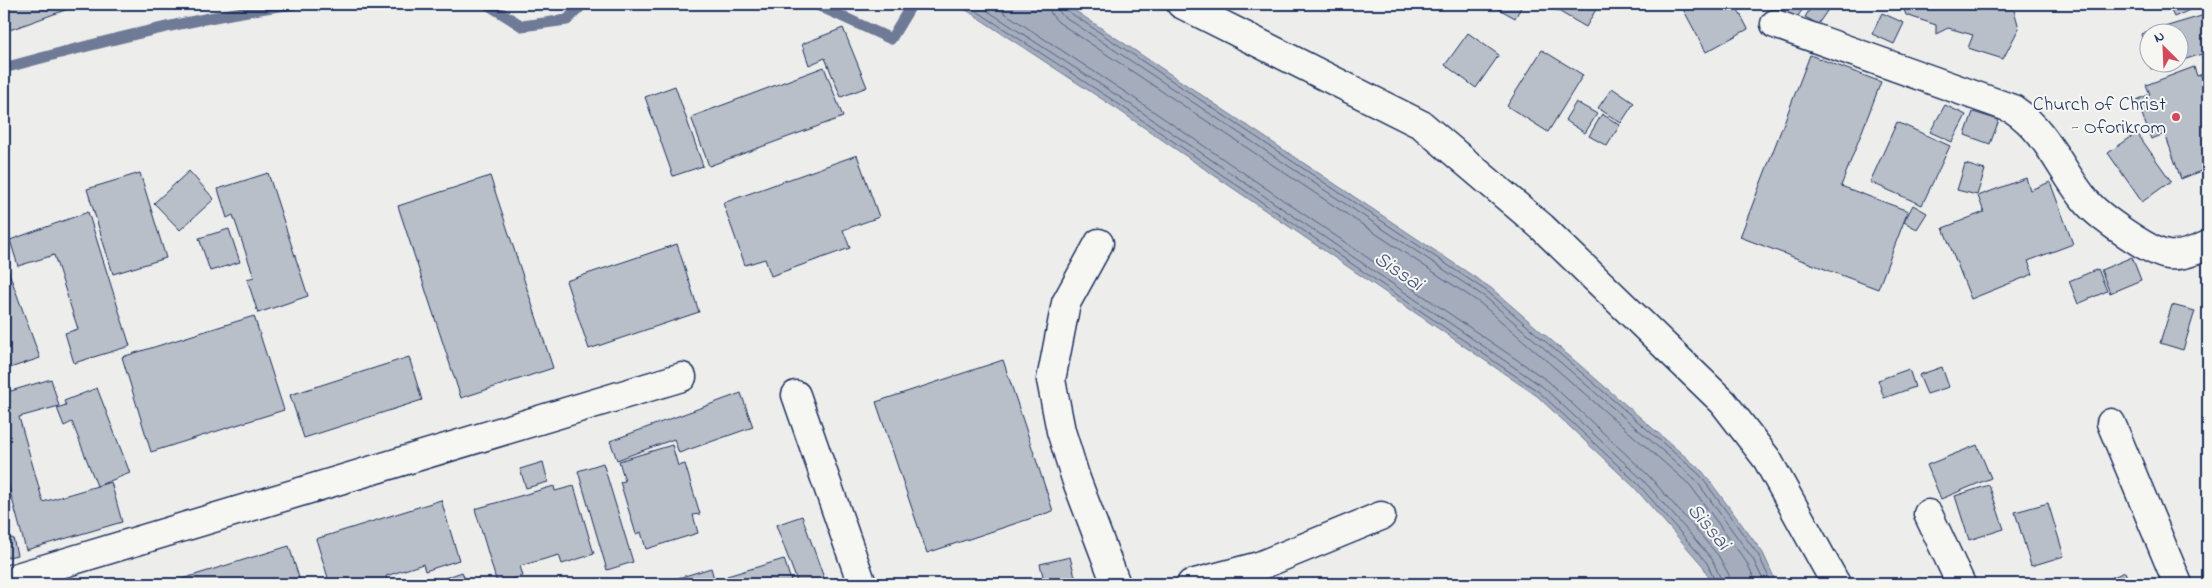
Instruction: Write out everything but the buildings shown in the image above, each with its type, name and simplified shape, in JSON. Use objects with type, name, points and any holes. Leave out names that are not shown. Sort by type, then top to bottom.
[{"type":"street","points":[[1181,4],[1422,125],[1542,227],[1723,402],[1766,459],[1836,584]]},
{"type":"street","points":[[1775,24],[2014,109],[2035,126],[2086,202],[2110,223],[2150,248],[2168,256],[2190,252],[2208,245]]},
{"type":"street","points":[[1099,243],[1066,303],[1051,380],[1061,431],[1076,478],[1116,584]]},
{"type":"street","points":[[4,581],[682,377]]},
{"type":"street","points":[[796,395],[862,584]]},
{"type":"street","points":[[2111,423],[2178,584]]},
{"type":"street","points":[[1928,514],[1961,584]]},
{"type":"street","points":[[1191,584],[1259,566],[1381,516]]},
{"type":"water","name":"Sissai","points":[[957,4],[1065,4],[1491,288],[1703,472],[1763,553],[1777,584],[1712,584],[1703,566],[1634,487],[1537,396],[1117,109]]},
{"type":"waterway","points":[[4,68],[184,23],[294,4]]},
{"type":"waterway","points":[[487,4],[522,26],[567,20],[583,4]]},
{"type":"waterway","points":[[815,4],[891,39],[912,4]]},
{"type":"place","name":"Church of Christ - Oforikrom","points":[[2176,117]]}]
